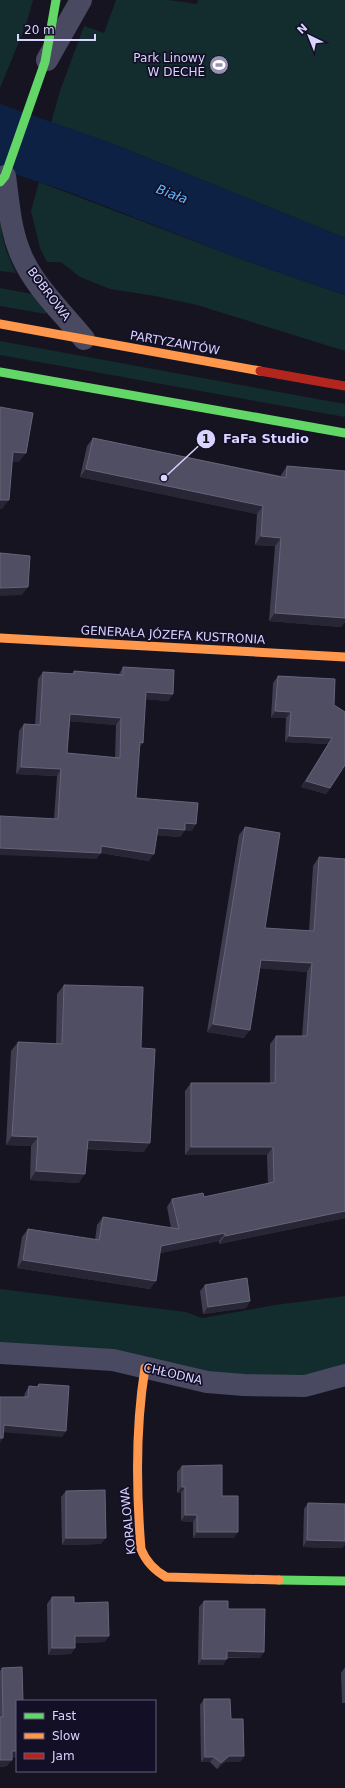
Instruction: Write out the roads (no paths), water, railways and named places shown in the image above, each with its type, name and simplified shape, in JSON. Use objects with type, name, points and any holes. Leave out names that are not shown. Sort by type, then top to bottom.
[{"type":"street","name":"BOBROWA","points":[[45,62],[56,0]]},
{"type":"street","name":"BOBROWA","points":[[81,0],[45,62],[2,179],[11,223],[22,257],[34,278],[84,339]]},
{"type":"street","name":"PARTYZANTÓW","points":[[0,324],[345,386]]},
{"type":"street","points":[[0,372],[345,434]]},
{"type":"street","name":"GENERAŁA JÓZEFA KUSTRONIA","points":[[0,638],[345,657]]},
{"type":"street","name":"CHŁODNA","points":[[0,1353],[113,1360],[207,1382],[244,1385],[305,1386],[345,1375]]},
{"type":"street","name":"KORALOWA","points":[[145,1368],[139,1398],[136,1479],[141,1549],[144,1559],[150,1566],[166,1577],[345,1581]]},
{"type":"water","name":"Biała","points":[[0,104],[111,143],[345,238],[345,295],[249,262],[69,192],[0,169]]},
{"type":"place","name":"Park Linowy W DECHE","points":[[219,65]]},
{"type":"place","name":"FaFa Studio","points":[[164,478]]}]
